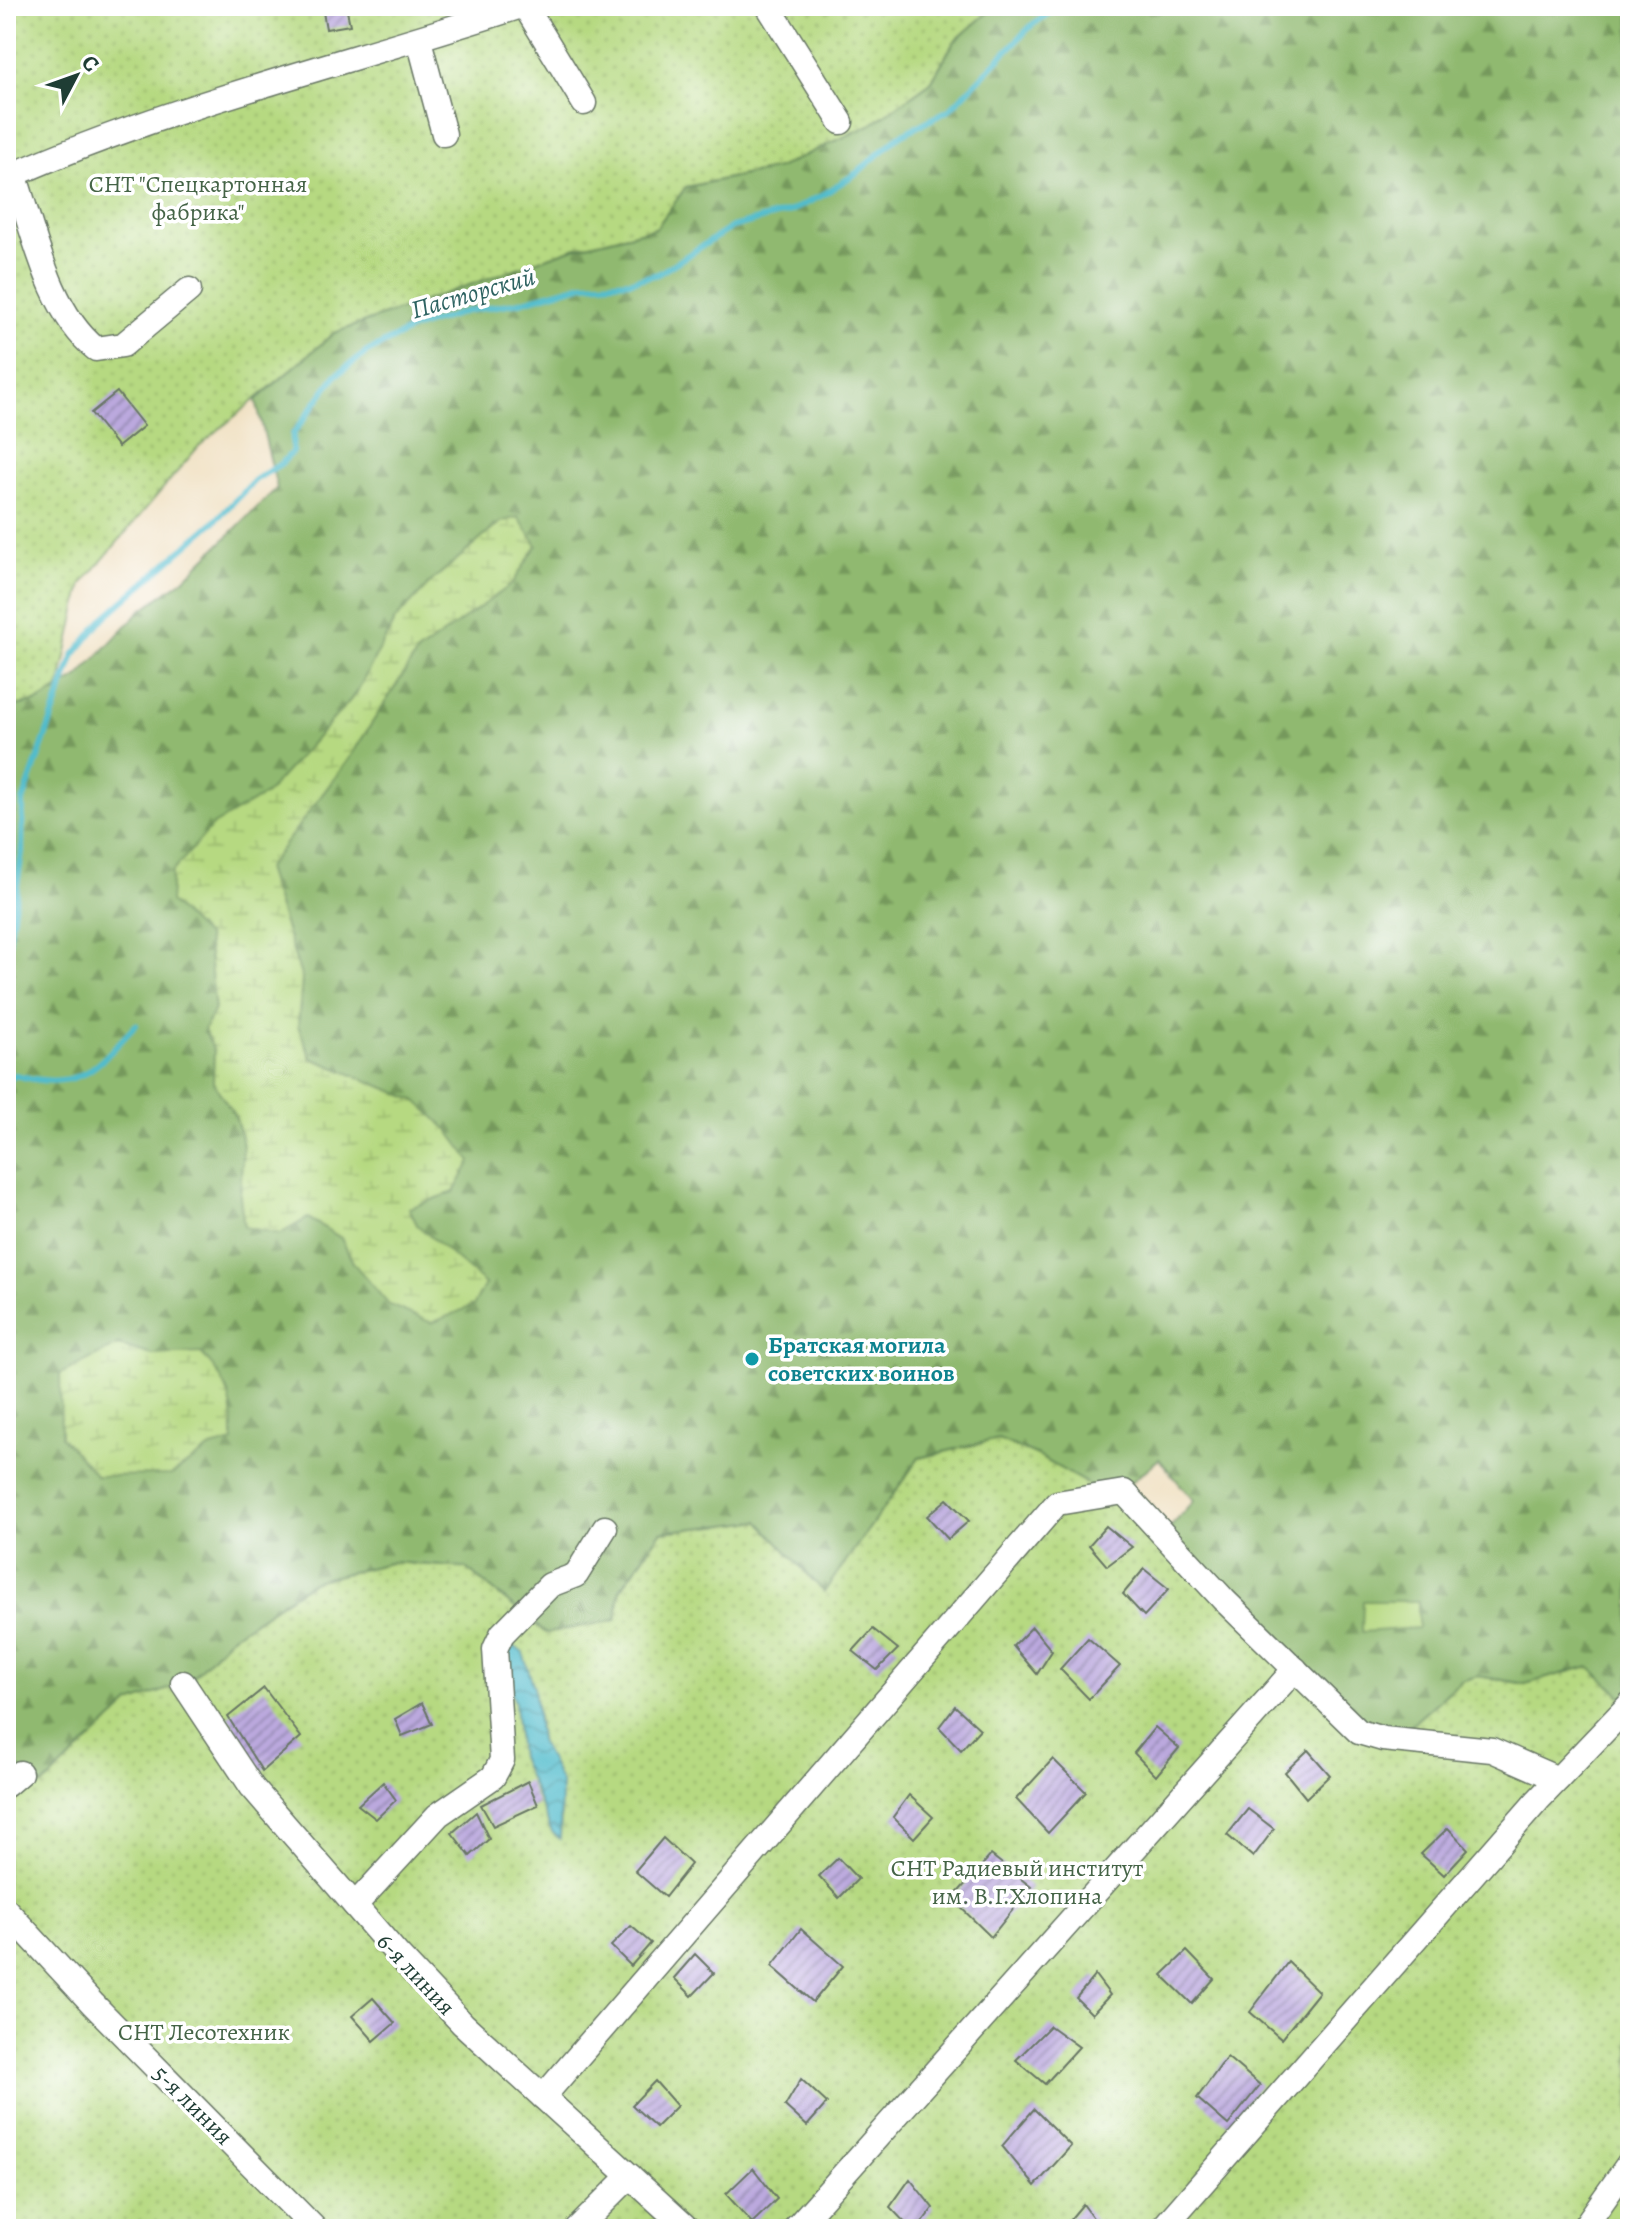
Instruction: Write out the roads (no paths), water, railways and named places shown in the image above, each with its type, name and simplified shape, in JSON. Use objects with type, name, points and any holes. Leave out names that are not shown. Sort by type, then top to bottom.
[{"type":"street","points":[[189,290],[123,345],[96,349],[84,339],[59,305],[10,176],[83,143],[523,6],[584,103]]},
{"type":"street","points":[[768,6],[841,122]]},
{"type":"street","points":[[419,40],[444,134]]},
{"type":"street","points":[[543,2097],[1057,1503],[1124,1492],[1224,1600],[1359,1732],[1383,1739],[1492,1750],[1558,1779]]},
{"type":"street","points":[[355,1905],[438,1815],[493,1777],[502,1760],[495,1649],[498,1641],[550,1585],[576,1575],[605,1528]]},
{"type":"street","points":[[795,2229],[1295,1669]]},
{"type":"street","name":"6-я линия","points":[[183,1683],[252,1787],[463,2024],[688,2229]]},
{"type":"street","points":[[1162,2229],[1558,1779],[1630,1704]]},
{"type":"street","name":"5-я линия","points":[[6,1910],[93,2004],[315,2229]]},
{"type":"street","points":[[1583,2229],[1627,2172]]},
{"type":"street","points":[[577,2229],[630,2176]]},
{"type":"water","points":[[510,1643],[523,1653],[534,1688],[540,1741],[561,1783],[560,1839],[552,1832],[520,1757],[515,1702],[505,1674],[503,1649]]},
{"type":"waterway","name":"Пасторский","points":[[6,962],[22,852],[23,801],[74,655],[104,618],[216,520],[255,480],[282,463],[292,452],[293,434],[336,375],[367,352],[412,329],[467,311],[520,302],[584,284],[631,281],[658,274],[732,227],[791,211],[821,196],[858,172],[899,136],[949,110],[1032,25],[1059,6]]},
{"type":"waterway","points":[[6,1081],[15,1075],[37,1080],[71,1079],[96,1065],[136,1025]]},
{"type":"place","name":"Братская могила советских воинов","points":[[752,1359]]},
{"type":"park label","name":"СНТ \"Спецкартонная фабрика\"","points":[[198,198]]},
{"type":"park label","name":"СНТ Радиевый институт им. В.Г.Хлопина","points":[[1017,1882]]},
{"type":"park label","name":"СНТ Лесотехник","points":[[204,2032]]}]
